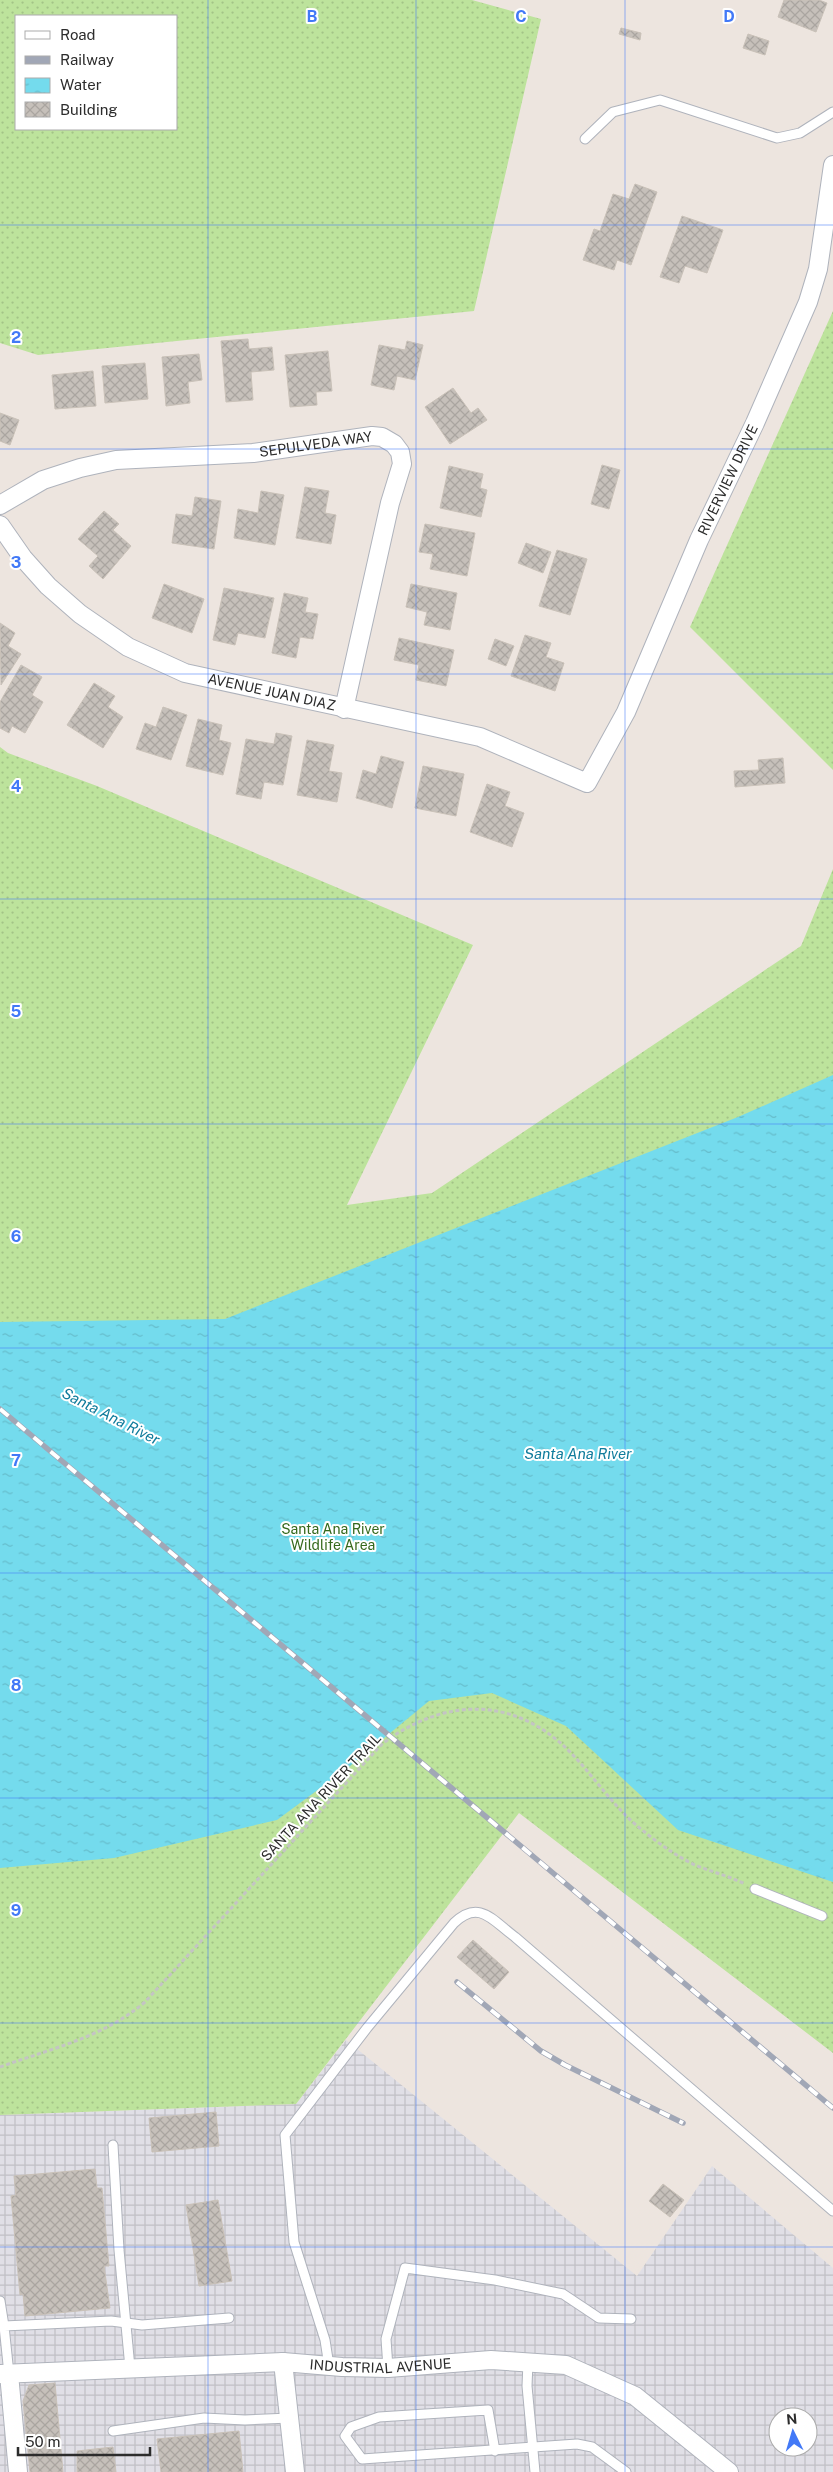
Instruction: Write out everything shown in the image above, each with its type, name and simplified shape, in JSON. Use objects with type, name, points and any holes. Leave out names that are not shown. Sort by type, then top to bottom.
[{"type":"street","name":"RIVERVIEW DRIVE","points":[[587,783],[626,712],[699,540],[759,415],[808,302],[818,268],[833,165]]},
{"type":"street","name":"SEPULVEDA WAY","points":[[0,505],[43,480],[80,468],[116,460],[252,453],[372,436],[390,440],[400,452],[402,464],[390,503],[344,709]]},
{"type":"street","name":"AVENUE JUAN DIAZ","points":[[0,525],[23,558],[48,586],[80,614],[128,647],[185,673],[480,737],[587,783]]},
{"type":"street","name":"INDUSTRIAL AVENUE","points":[[5,2374],[283,2362],[388,2368],[491,2360],[566,2366],[635,2396],[729,2472]]},
{"type":"street","points":[[283,2362],[295,2472]]},
{"type":"street","points":[[5,2374],[18,2472]]},
{"type":"lane","points":[[585,139],[612,112],[660,100],[777,138],[800,132],[833,112]]},
{"type":"lane","points":[[755,1889],[822,1916]]},
{"type":"lane","points":[[329,2366],[325,2340],[294,2242],[285,2135],[367,2028],[454,1923],[464,1914],[473,1910],[482,1913],[515,1937],[833,2211]]},
{"type":"lane","points":[[113,2145],[130,2368]]},
{"type":"lane","points":[[388,2368],[386,2339],[405,2268],[495,2280],[563,2294],[599,2318],[631,2319]]},
{"type":"lane","points":[[0,2300],[4,2326],[5,2374]]},
{"type":"lane","points":[[4,2326],[111,2321],[142,2325],[230,2318]]},
{"type":"lane","points":[[528,2362],[527,2386],[535,2472]]},
{"type":"lane","points":[[495,2450],[488,2410],[379,2418],[351,2427],[346,2436],[362,2459],[532,2448],[577,2444],[592,2447],[626,2472]]},
{"type":"lane","points":[[114,2432],[204,2418],[245,2420],[290,2418]]},
{"type":"path","name":"SANTA ANA RIVER TRAIL","points":[[0,2067],[91,2035],[113,2026],[130,2015],[145,2002],[382,1744],[402,1730],[445,1712],[490,1708],[513,1714],[538,1727],[572,1754],[619,1808],[655,1840],[694,1864],[755,1889]]},
{"type":"shaded area","points":[[346,2040],[637,2276],[712,2166],[833,2268],[833,2472],[0,2472],[0,2115],[296,2104]]},
{"type":"green space","points":[[0,0],[472,0],[541,19],[474,311],[38,355],[0,343]]},
{"type":"green space","points":[[833,311],[833,770],[690,627]]},
{"type":"green space","name":"Santa Ana River Wildlife Area","points":[[0,747],[8,753],[97,786],[473,945],[347,1205],[432,1193],[801,946],[833,869],[833,2053],[519,1813],[296,2104],[0,2115]]},
{"type":"water","name":"Santa Ana River","points":[[833,1075],[833,1882],[678,1830],[566,1726],[492,1693],[429,1701],[350,1766],[277,1820],[114,1858],[0,1868],[0,1322],[225,1319],[738,1117]]},
{"type":"building","points":[[784,0],[819,0],[827,3],[816,32],[778,17]]},
{"type":"building","points":[[621,28],[641,33],[640,40],[619,34]]},
{"type":"building","points":[[748,34],[769,41],[765,55],[743,48]]},
{"type":"building","points":[[635,184],[657,192],[631,265],[617,260],[614,270],[583,260],[594,229],[600,231],[613,194],[629,199]]},
{"type":"building","points":[[682,216],[723,230],[707,273],[685,266],[679,283],[660,277]]},
{"type":"building","points":[[248,339],[249,349],[272,347],[274,370],[251,372],[253,400],[226,402],[221,341]]},
{"type":"building","points":[[407,341],[423,345],[415,380],[397,376],[394,390],[371,385],[379,345],[405,350]]},
{"type":"building","points":[[328,351],[332,391],[316,392],[317,405],[290,407],[285,355]]},
{"type":"building","points":[[199,354],[202,380],[188,382],[190,403],[166,406],[162,357]]},
{"type":"building","points":[[145,363],[148,399],[105,403],[102,366]]},
{"type":"building","points":[[93,371],[96,406],[55,409],[52,375]]},
{"type":"building","points":[[453,388],[471,413],[478,408],[487,420],[450,444],[425,407]]},
{"type":"building","points":[[0,413],[19,420],[10,445],[0,441]]},
{"type":"building","points":[[602,465],[620,470],[609,509],[591,504]]},
{"type":"building","points":[[449,466],[483,474],[480,488],[487,490],[481,517],[440,508]]},
{"type":"building","points":[[305,487],[329,491],[325,513],[336,515],[331,544],[296,538]]},
{"type":"building","points":[[261,491],[284,495],[275,545],[234,538],[238,509],[258,513]]},
{"type":"building","points":[[195,497],[221,501],[214,549],[172,543],[176,514],[192,516]]},
{"type":"building","points":[[104,511],[119,524],[113,530],[131,546],[103,579],[89,566],[98,556],[78,539]]},
{"type":"building","points":[[425,524],[475,533],[467,576],[430,569],[433,554],[419,552]]},
{"type":"building","points":[[526,543],[551,552],[543,573],[518,563]]},
{"type":"building","points":[[557,550],[587,559],[570,615],[539,606]]},
{"type":"building","points":[[164,584],[204,599],[192,633],[152,618]]},
{"type":"building","points":[[411,584],[457,593],[450,630],[424,625],[427,612],[406,607]]},
{"type":"building","points":[[224,588],[274,598],[265,638],[238,633],[235,645],[213,640]]},
{"type":"building","points":[[284,593],[308,598],[305,612],[318,614],[313,639],[300,637],[296,658],[272,653]]},
{"type":"building","points":[[0,623],[15,633],[8,646],[21,654],[1,685]]},
{"type":"building","points":[[525,635],[551,643],[546,657],[564,663],[555,691],[511,676]]},
{"type":"building","points":[[399,638],[454,650],[446,686],[416,680],[419,665],[394,660]]},
{"type":"building","points":[[495,639],[514,646],[506,666],[488,659]]},
{"type":"building","points":[[21,665],[42,677],[32,695],[43,702],[25,733],[12,726],[9,733],[0,728],[0,702]]},
{"type":"building","points":[[94,683],[115,696],[108,707],[123,717],[103,748],[67,725]]},
{"type":"building","points":[[163,707],[187,715],[171,760],[136,749],[145,723],[156,727]]},
{"type":"building","points":[[198,719],[222,725],[219,740],[231,743],[223,775],[186,766]]},
{"type":"building","points":[[276,733],[292,736],[283,785],[264,782],[261,799],[236,794],[246,739],[274,744]]},
{"type":"building","points":[[307,740],[334,745],[329,771],[342,773],[337,802],[297,795]]},
{"type":"building","points":[[381,756],[404,762],[392,808],[356,798],[363,770],[376,774]]},
{"type":"building","points":[[783,758],[785,783],[735,787],[734,771],[759,770],[758,760]]},
{"type":"building","points":[[423,766],[464,774],[456,816],[415,808]]},
{"type":"building","points":[[487,784],[510,792],[505,806],[524,813],[512,847],[470,832]]},
{"type":"building","points":[[473,1940],[509,1972],[494,1989],[457,1957]]},
{"type":"building","points":[[216,2112],[219,2146],[152,2152],[149,2118]]},
{"type":"building","points":[[95,2169],[97,2188],[102,2188],[109,2266],[104,2266],[110,2308],[25,2316],[23,2294],[20,2295],[11,2196],[16,2195],[14,2176]]},
{"type":"building","points":[[663,2184],[684,2200],[670,2217],[649,2201]]},
{"type":"building","points":[[218,2200],[232,2281],[199,2286],[186,2205]]},
{"type":"building","points":[[55,2383],[63,2472],[30,2472],[23,2401],[29,2385]]},
{"type":"building","points":[[239,2431],[243,2472],[161,2472],[157,2439]]},
{"type":"building","points":[[113,2447],[116,2472],[77,2472],[77,2451]]},
{"type":"railway","points":[[0,1409],[833,2108]]},
{"type":"railway","points":[[457,1982],[541,2051],[565,2065],[683,2123]]}]
